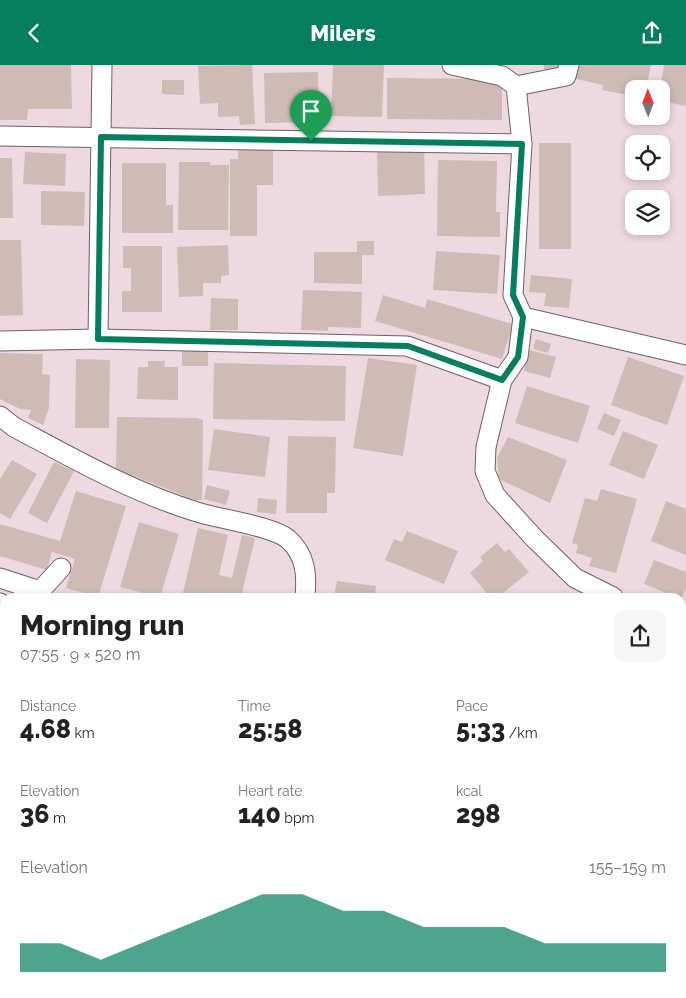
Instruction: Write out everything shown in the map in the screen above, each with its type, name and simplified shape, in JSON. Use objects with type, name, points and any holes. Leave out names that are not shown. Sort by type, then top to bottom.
[{"type":"street","points":[[98,339],[102,65]]},
{"type":"street","points":[[452,65],[502,76],[516,86],[566,76],[569,65]]},
{"type":"street","points":[[516,86],[522,144],[513,295],[523,317],[518,357],[502,380],[486,447],[485,471],[495,495],[534,538],[575,578],[605,593]]},
{"type":"street","points":[[0,135],[522,144]]},
{"type":"street","points":[[523,317],[686,355]]},
{"type":"street","points":[[0,341],[98,339],[408,346],[502,380]]},
{"type":"street","points":[[0,416],[14,427],[117,482],[197,512],[261,528],[285,537],[296,547],[303,560],[307,577],[305,593]]},
{"type":"street","points":[[0,578],[40,591],[61,568]]},
{"type":"building","points":[[0,65],[71,65],[72,109],[28,109],[27,120],[0,120]]},
{"type":"building","points":[[252,65],[255,124],[240,125],[239,116],[218,117],[218,103],[200,104],[198,66]]},
{"type":"building","points":[[333,65],[384,65],[382,117],[331,116]]},
{"type":"building","points":[[544,65],[561,65],[561,71],[544,69]]},
{"type":"building","points":[[575,65],[651,65],[648,80],[625,80],[625,94],[602,90],[603,85],[572,78]]},
{"type":"building","points":[[664,65],[686,65],[686,106],[670,103],[670,80],[662,80]]},
{"type":"building","points":[[318,72],[319,122],[265,123],[264,73]]},
{"type":"building","points":[[387,78],[502,79],[502,120],[387,119]]},
{"type":"building","points":[[162,80],[184,80],[184,95],[162,94]]},
{"type":"building","points":[[539,143],[571,143],[571,249],[539,249]]},
{"type":"building","points":[[424,144],[425,194],[378,196],[377,146]]},
{"type":"building","points":[[238,149],[273,149],[273,185],[257,185],[257,236],[230,236],[230,159],[238,159]]},
{"type":"building","points":[[25,152],[66,154],[65,186],[23,184]]},
{"type":"building","points":[[0,158],[12,158],[13,218],[0,218]]},
{"type":"building","points":[[438,160],[497,161],[496,212],[500,212],[500,237],[437,236]]},
{"type":"building","points":[[179,162],[210,162],[210,165],[229,165],[228,230],[178,230]]},
{"type":"building","points":[[122,163],[166,163],[166,205],[173,205],[173,233],[122,233]]},
{"type":"building","points":[[41,191],[85,192],[84,226],[41,225]]},
{"type":"building","points":[[0,240],[21,240],[23,315],[0,316]]},
{"type":"building","points":[[357,241],[374,241],[374,255],[362,255],[362,284],[314,283],[314,252],[357,252]]},
{"type":"building","points":[[228,245],[229,275],[221,276],[221,283],[203,283],[203,296],[179,297],[177,247]]},
{"type":"building","points":[[123,246],[162,246],[162,312],[122,312],[122,291],[131,291],[131,268],[123,268]]},
{"type":"building","points":[[436,251],[500,255],[497,294],[433,290]]},
{"type":"building","points":[[531,275],[572,279],[569,308],[544,306],[546,293],[529,292]]},
{"type":"building","points":[[303,290],[362,292],[361,328],[328,327],[328,331],[301,330]]},
{"type":"building","points":[[383,295],[425,308],[427,299],[513,324],[502,359],[375,321]]},
{"type":"building","points":[[211,298],[238,299],[238,330],[210,330]]},
{"type":"building","points":[[536,339],[551,344],[548,353],[533,349]]},
{"type":"building","points":[[529,350],[556,357],[550,378],[524,371]]},
{"type":"building","points":[[182,351],[208,351],[208,366],[182,366]]},
{"type":"building","points":[[0,353],[43,354],[42,374],[50,375],[49,408],[43,425],[28,418],[31,410],[20,409],[0,399]]},
{"type":"building","points":[[628,357],[684,376],[667,425],[611,405]]},
{"type":"building","points":[[368,358],[417,365],[403,456],[353,448]]},
{"type":"building","points":[[76,359],[110,360],[109,428],[75,428]]},
{"type":"building","points":[[148,361],[165,361],[164,367],[178,367],[178,400],[137,399],[138,367],[148,367]]},
{"type":"building","points":[[214,363],[346,366],[345,421],[213,419]]},
{"type":"building","points":[[527,386],[590,406],[578,443],[515,423]]},
{"type":"building","points":[[604,413],[621,420],[614,436],[597,429]]},
{"type":"building","points":[[117,417],[197,418],[203,420],[202,500],[195,500],[116,469]]},
{"type":"building","points":[[214,429],[270,437],[265,477],[208,470]]},
{"type":"building","points":[[623,431],[658,445],[644,479],[609,465]]},
{"type":"building","points":[[288,436],[336,437],[335,493],[327,493],[327,513],[286,513]]},
{"type":"building","points":[[508,437],[567,460],[550,503],[499,479],[497,458]]},
{"type":"building","points":[[12,460],[37,474],[10,519],[0,513],[0,479]]},
{"type":"building","points":[[54,462],[74,471],[47,523],[28,513]]},
{"type":"building","points":[[207,485],[230,491],[226,505],[204,499]]},
{"type":"building","points":[[601,489],[637,499],[616,573],[589,566],[592,558],[576,553],[578,545],[572,543],[585,498],[597,501]]},
{"type":"building","points":[[76,491],[126,506],[99,593],[84,593],[66,588],[75,559],[52,552],[47,570],[0,556],[0,524],[60,541]]},
{"type":"building","points":[[258,498],[277,500],[276,514],[257,512]]},
{"type":"building","points":[[666,501],[686,509],[686,555],[651,541]]},
{"type":"building","points":[[139,522],[179,534],[161,593],[144,593],[120,587]]},
{"type":"building","points":[[198,528],[228,535],[219,575],[232,578],[242,535],[255,538],[242,593],[183,593]]},
{"type":"building","points":[[407,531],[458,551],[444,584],[385,560],[394,539],[402,542]]},
{"type":"building","points":[[497,543],[505,552],[509,549],[529,572],[503,593],[487,593],[470,573],[483,561],[480,557]]},
{"type":"building","points":[[654,560],[686,572],[686,588],[684,593],[666,593],[644,584]]},
{"type":"building","points":[[337,581],[376,586],[375,593],[335,593]]},
{"type":"route","points":[[101,137],[311,141],[522,144],[513,295],[523,317],[518,357],[502,380],[408,346],[98,339],[101,137]]}]
